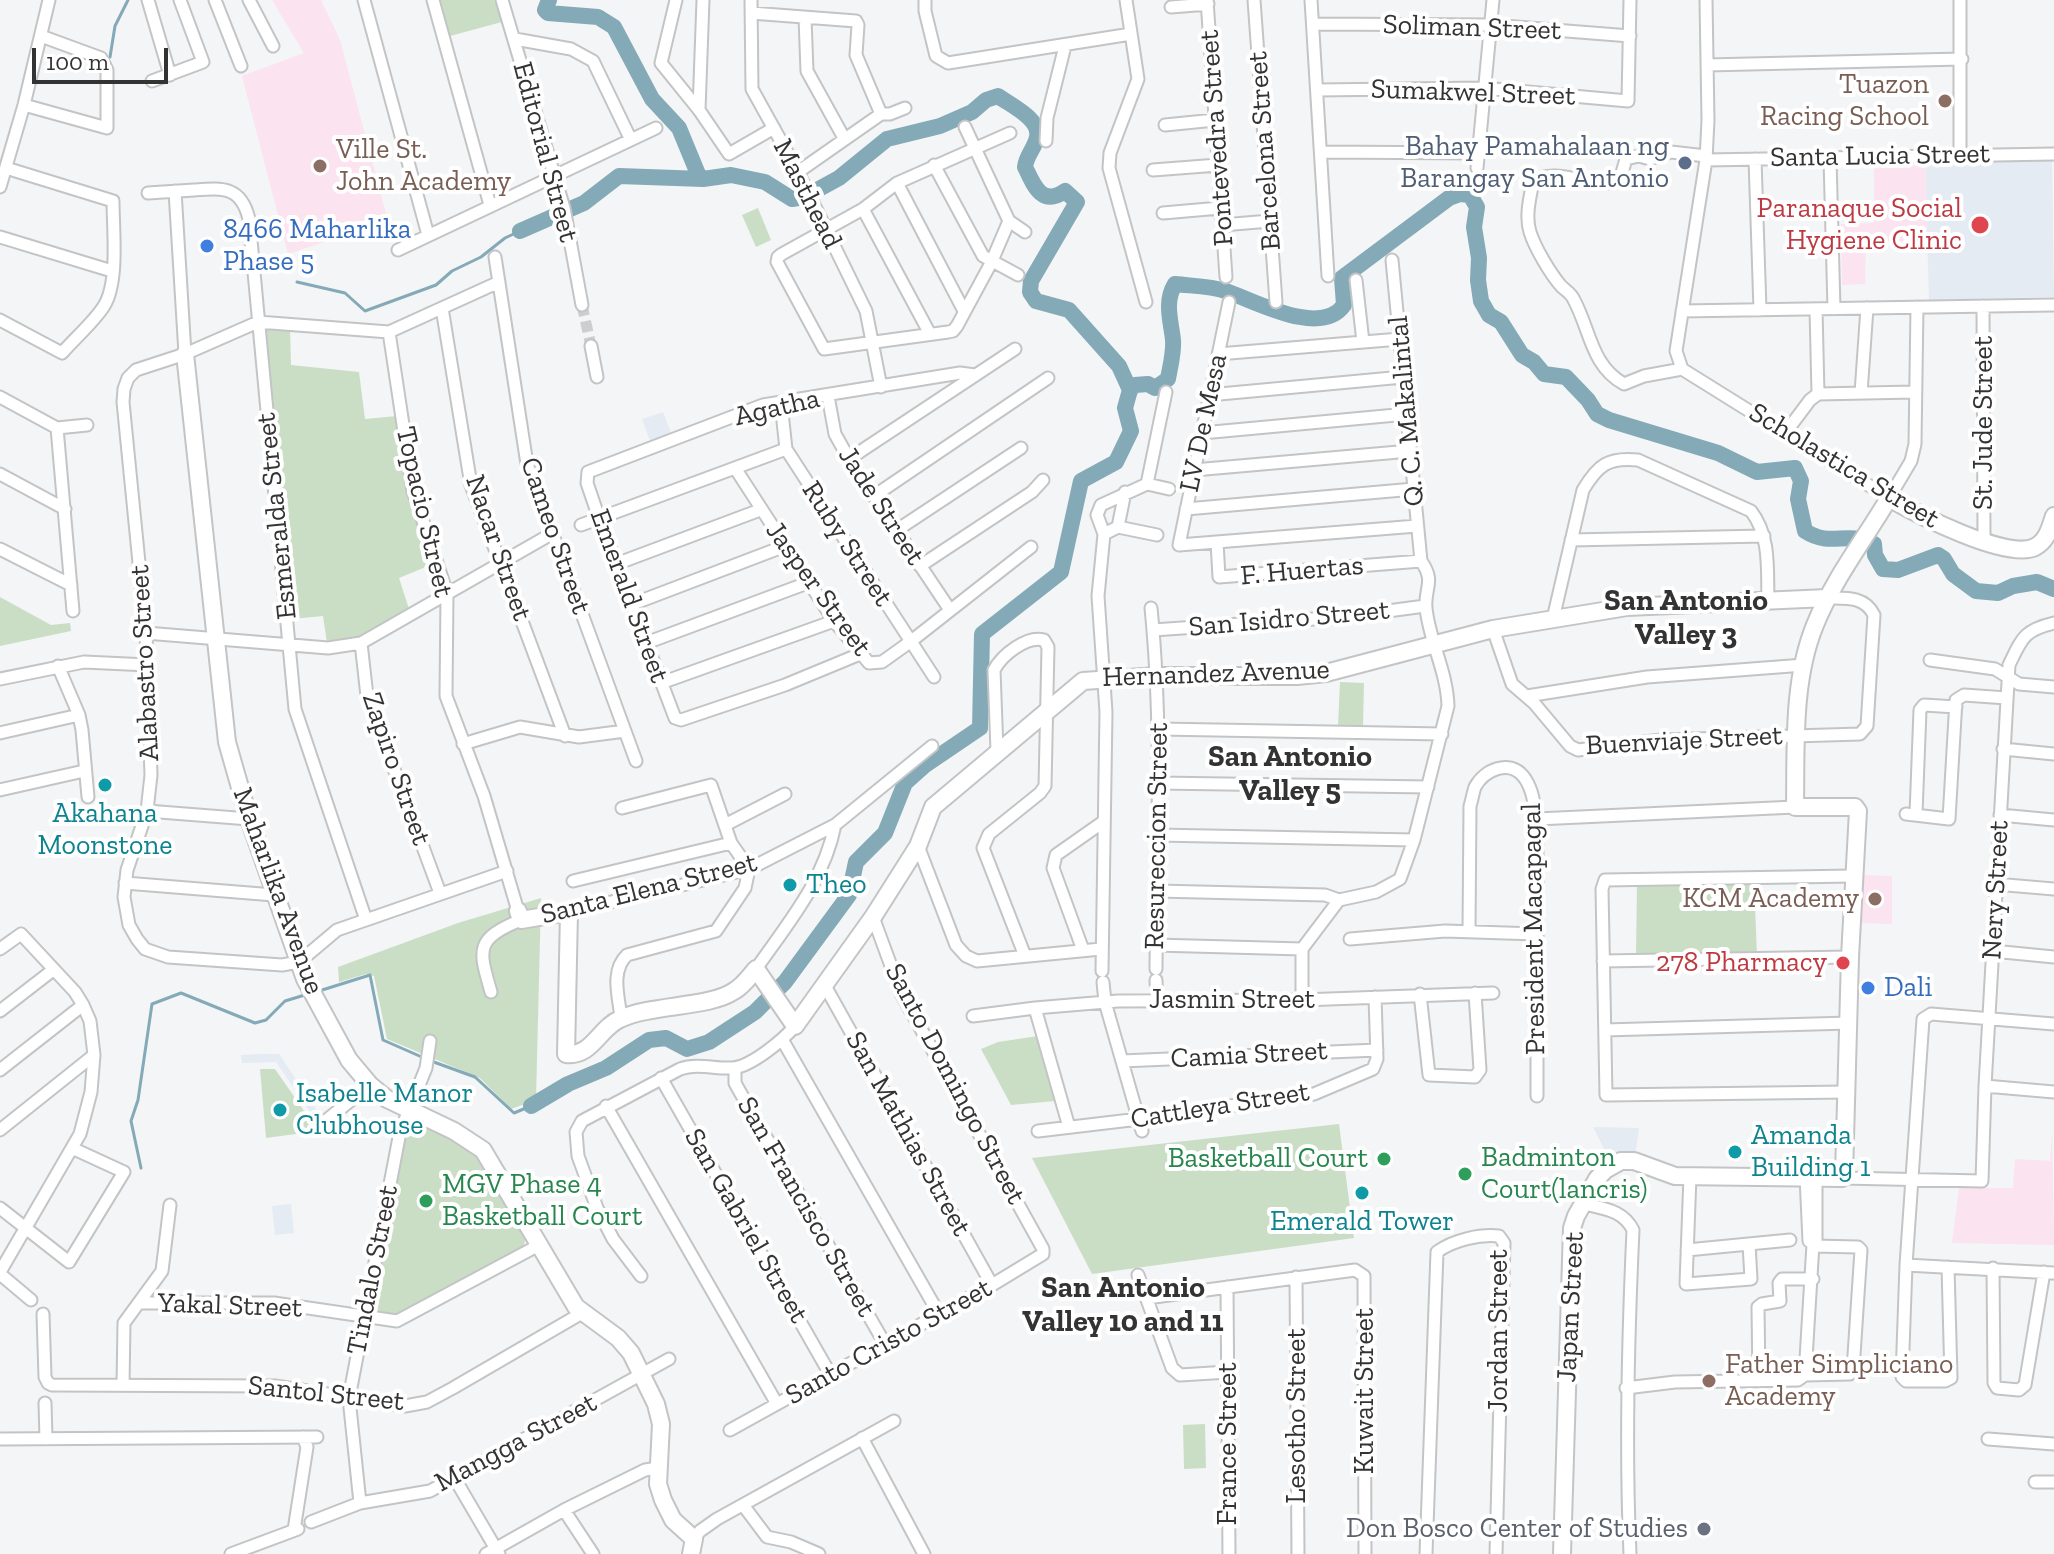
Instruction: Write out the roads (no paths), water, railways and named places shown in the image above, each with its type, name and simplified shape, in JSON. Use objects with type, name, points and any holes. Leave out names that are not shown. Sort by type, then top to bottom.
[{"type":"street","points":[[0,187],[24,105],[49,0]]},
{"type":"street","points":[[148,0],[170,75]]},
{"type":"street","points":[[152,81],[203,62],[180,0]]},
{"type":"street","points":[[215,0],[241,66]]},
{"type":"street","points":[[249,0],[273,46]]},
{"type":"street","points":[[364,0],[428,235]]},
{"type":"street","points":[[433,0],[490,205]]},
{"type":"street","name":"Editorial Street","points":[[502,0],[565,214],[582,305]]},
{"type":"street","points":[[676,0],[661,63],[729,154],[774,128]]},
{"type":"street","points":[[699,110],[703,0]]},
{"type":"street","name":"Masthead","points":[[751,0],[750,82],[866,311],[881,387]]},
{"type":"street","points":[[925,0],[933,45],[940,60],[959,62],[1131,34]]},
{"type":"street","points":[[1126,0],[1138,79],[1110,153],[1109,168],[1146,302]]},
{"type":"street","name":"Barcelona Street","points":[[1254,0],[1276,302]]},
{"type":"street","points":[[1311,0],[1328,276]]},
{"type":"street","points":[[1477,168],[1493,0]]},
{"type":"street","points":[[1630,0],[1630,36]]},
{"type":"street","points":[[1682,369],[1676,351],[1706,158],[1706,0]]},
{"type":"street","points":[[1960,0],[1960,154]]},
{"type":"street","points":[[1171,7],[1208,2]]},
{"type":"street","name":"Pontevedra Street","points":[[1208,2],[1226,277]]},
{"type":"street","points":[[751,13],[856,21],[856,55],[881,114]]},
{"type":"street","points":[[805,18],[807,71],[844,138]]},
{"type":"street","name":"Soliman Street","points":[[1313,24],[1491,25],[1630,36]]},
{"type":"street","points":[[24,105],[107,128],[107,70],[101,58],[41,36]]},
{"type":"street","name":"Sumakwel Street","points":[[1317,90],[1484,88],[1628,101],[1630,36]]},
{"type":"street","points":[[515,39],[571,49],[593,61],[630,138]]},
{"type":"street","points":[[1046,141],[1047,118],[1065,46]]},
{"type":"street","points":[[1707,65],[1962,59]]},
{"type":"street","points":[[798,172],[881,114],[905,108]]},
{"type":"street","points":[[1165,125],[1215,120]]},
{"type":"street","points":[[965,127],[1009,221],[1025,232]]},
{"type":"street","points":[[398,250],[656,128]]},
{"type":"street","points":[[1009,221],[991,263],[953,331],[824,349],[777,262],[782,254],[863,209],[897,183],[1010,133]]},
{"type":"street","points":[[1321,152],[1477,153]]},
{"type":"street","name":"Santa Lucia Street","points":[[1682,369],[1644,376],[1624,384],[1604,366],[1589,341],[1573,296],[1560,284],[1535,244],[1528,220],[1533,182],[1540,177],[1568,177],[1613,184],[1620,180],[1626,159],[1650,159],[1671,152],[1706,158],[1755,159],[2054,154]]},
{"type":"street","points":[[1830,158],[1834,309]]},
{"type":"street","points":[[1755,159],[1760,310]]},
{"type":"street","points":[[934,165],[983,256],[1018,275]]},
{"type":"street","points":[[1153,170],[1218,165]]},
{"type":"street","points":[[0,320],[62,353],[104,306],[111,289],[112,271],[113,201],[6,168]]},
{"type":"street","points":[[897,183],[964,311]]},
{"type":"street","name":"Esmeralda Street","points":[[148,193],[222,188],[235,193],[246,205],[295,709],[366,920]]},
{"type":"street","name":"Maharlika Avenue","points":[[175,191],[185,354],[227,742],[274,895],[308,986],[349,1060],[370,1085],[387,1099],[454,1131],[483,1150],[582,1313],[618,1338],[631,1353],[656,1404],[661,1424],[660,1492],[673,1520],[692,1546]]},
{"type":"street","points":[[1163,213],[1220,208]]},
{"type":"street","points":[[863,209],[930,334]]},
{"type":"street","points":[[1222,225],[1270,221]]},
{"type":"street","points":[[0,237],[112,271]]},
{"type":"street","name":"Cameo Street","points":[[495,257],[527,464],[636,761]]},
{"type":"street","name":"Q. C. Makalintal","points":[[1339,900],[1376,892],[1400,879],[1414,840],[1448,706],[1448,691],[1425,606],[1430,582],[1421,561],[1392,260]]},
{"type":"street","points":[[1356,280],[1363,342]]},
{"type":"street","name":"Alabastro Street","points":[[299,962],[273,965],[155,954],[145,949],[129,925],[125,883],[147,811],[151,775],[146,633],[124,389],[128,378],[136,370],[185,354],[258,322],[389,332],[499,282]]},
{"type":"street","name":"LV De Mesa","points":[[1217,542],[1179,545],[1229,302]]},
{"type":"street","points":[[1682,311],[2054,305]]},
{"type":"street","name":"St. Jude Street","points":[[1983,306],[1984,540]]},
{"type":"street","points":[[1795,807],[1796,736],[1804,665],[1813,628],[1827,598],[1911,461],[1915,444],[1917,307]]},
{"type":"street","name":"Nacar Street","points":[[442,308],[471,485],[565,736]]},
{"type":"street","points":[[1861,393],[1867,308]]},
{"type":"street","points":[[1816,309],[1818,394]]},
{"type":"street","name":"Topacio Street","points":[[389,332],[413,491],[447,593],[446,696],[484,796],[520,916]]},
{"type":"street","points":[[1218,354],[1400,339]]},
{"type":"street","points":[[591,346],[597,377]]},
{"type":"street","points":[[849,459],[1015,349]]},
{"type":"street","name":"Scholastica Street","points":[[1682,369],[1889,498],[1938,525],[2018,551],[2030,549],[2046,539],[2054,516]]},
{"type":"street","name":"Agatha","points":[[588,472],[763,405],[960,373],[975,375]]},
{"type":"street","points":[[1209,395],[1403,377]]},
{"type":"street","points":[[874,496],[1048,378]]},
{"type":"street","points":[[1147,484],[1166,392]]},
{"type":"street","points":[[1786,432],[1818,394],[1914,392]]},
{"type":"street","name":"Jade Street","points":[[828,396],[835,434],[849,459],[950,610]]},
{"type":"street","points":[[0,397],[57,428],[87,425]]},
{"type":"street","name":"Ruby Street","points":[[781,403],[786,449],[934,677]]},
{"type":"street","points":[[1202,433],[1407,414]]},
{"type":"street","points":[[57,428],[73,611]]},
{"type":"street","points":[[897,530],[1021,448]]},
{"type":"street","points":[[581,525],[786,449]]},
{"type":"street","points":[[1194,470],[1410,451]]},
{"type":"street","points":[[1553,619],[1583,490],[1594,471],[1624,458],[1638,460],[1751,511],[1764,536],[1768,602]]},
{"type":"street","name":"Jasper Street","points":[[735,468],[834,621],[869,663],[882,662],[910,642],[1031,547]]},
{"type":"street","name":"Emerald Street","points":[[588,472],[587,483],[599,518],[675,718],[681,720],[785,685],[860,654]]},
{"type":"street","points":[[0,474],[65,509]]},
{"type":"street","points":[[920,566],[1032,492],[1043,480]]},
{"type":"street","points":[[1140,1125],[1105,1002],[1102,977],[1104,678],[1098,596],[1104,534],[1099,524],[1098,509],[1125,492],[1147,484],[1169,489]]},
{"type":"street","points":[[1186,509],[1414,489]]},
{"type":"street","points":[[1118,527],[1125,492]]},
{"type":"street","points":[[616,564],[760,510]]},
{"type":"street","points":[[1217,542],[1417,526]]},
{"type":"street","points":[[1104,534],[1118,527],[1157,535]]},
{"type":"street","points":[[146,633],[328,648],[361,643],[553,533]]},
{"type":"street","points":[[1571,540],[1764,536]]},
{"type":"street","name":"F. Huertas","points":[[1217,542],[1219,577],[1421,561]]},
{"type":"street","points":[[630,605],[785,546]]},
{"type":"street","points":[[0,549],[71,585]]},
{"type":"street","points":[[646,643],[810,582]]},
{"type":"street","name":"Hernandez Avenue","points":[[735,1068],[783,1041],[795,1026],[873,917],[918,846],[933,807],[1083,681],[1158,676],[1297,676],[1326,673],[1493,629],[1627,607],[1827,598]]},
{"type":"street","name":"Buenviaje Street","points":[[1493,629],[1512,684],[1527,696],[1570,746],[1582,751],[1661,740],[1860,734],[1867,726],[1874,615],[1869,605],[1862,601],[1827,598]]},
{"type":"street","name":"San Isidro Street","points":[[1153,630],[1343,617],[1425,606]]},
{"type":"street","name":"Resureccion Street","points":[[1151,608],[1158,676],[1159,729],[1157,1001]]},
{"type":"street","points":[[661,683],[834,621]]},
{"type":"street","name":"Nery Street","points":[[1912,1180],[1982,1181],[2007,678],[2009,665],[2026,634],[2034,628],[2054,623]]},
{"type":"street","points":[[997,751],[994,670],[998,663],[1028,640],[1036,637],[1044,640],[1048,647],[1045,786],[989,834],[983,848],[1025,956]]},
{"type":"street","name":"Zapiro Street","points":[[361,643],[367,696],[440,893]]},
{"type":"street","points":[[1930,660],[1995,669],[2019,684],[2054,687]]},
{"type":"street","points":[[0,679],[84,662],[148,665]]},
{"type":"street","points":[[1527,696],[1647,677],[1804,665]]},
{"type":"street","points":[[58,666],[79,715],[88,797]]},
{"type":"street","points":[[1956,707],[1924,705],[1920,710],[1911,814],[1949,819],[1956,707],[1956,700],[1964,695],[2007,698]]},
{"type":"street","points":[[0,733],[79,715]]},
{"type":"street","points":[[463,744],[520,727],[565,736],[598,736],[625,731]]},
{"type":"street","points":[[1159,729],[1442,734]]},
{"type":"street","name":"Santa Elena Street","points":[[491,992],[480,956],[484,945],[520,916],[569,912],[749,869],[835,825],[932,746]]},
{"type":"street","points":[[2003,749],[2054,754]]},
{"type":"street","name":"President Macapagal","points":[[1469,931],[1470,806],[1475,788],[1486,773],[1513,768],[1530,787],[1537,819],[1537,1096]]},
{"type":"street","points":[[0,790],[84,771]]},
{"type":"street","points":[[1158,783],[1428,787]]},
{"type":"street","points":[[621,1018],[616,972],[620,961],[627,955],[716,931],[745,888],[749,869],[731,843],[711,785],[622,808]]},
{"type":"street","points":[[725,825],[785,794]]},
{"type":"street","points":[[1537,819],[1855,807],[1858,811],[1842,1178]]},
{"type":"street","points":[[147,811],[249,819]]},
{"type":"street","points":[[2000,815],[2054,820]]},
{"type":"street","points":[[1083,950],[1053,868],[1056,855],[1103,822]]},
{"type":"street","points":[[569,912],[566,1054],[574,1055],[588,1049],[606,1027],[621,1018],[724,997],[737,990],[756,969],[817,880],[831,846],[835,825]]},
{"type":"street","points":[[1157,835],[1414,840]]},
{"type":"street","points":[[573,881],[731,843]]},
{"type":"street","points":[[918,846],[956,945],[966,956],[977,961],[1101,949]]},
{"type":"street","points":[[299,962],[337,930],[507,871]]},
{"type":"street","points":[[1847,1092],[1608,1096],[1605,1093],[1602,889],[1605,880],[1853,876]]},
{"type":"street","points":[[125,883],[274,895]]},
{"type":"street","points":[[1995,884],[2054,889]]},
{"type":"street","points":[[1157,891],[1325,895],[1339,900],[1302,949],[1302,1000]]},
{"type":"street","name":"Santo Domingo Street","points":[[873,917],[901,993],[1043,1249]]},
{"type":"street","points":[[1350,939],[1469,931],[1536,934]]},
{"type":"street","points":[[0,949],[21,934],[53,970],[83,1005],[90,1021],[94,1055],[91,1092],[74,1149],[0,1273],[31,1300]]},
{"type":"street","points":[[1156,945],[1302,949]]},
{"type":"street","points":[[1993,951],[2054,957]]},
{"type":"street","points":[[1603,961],[1850,957]]},
{"type":"street","points":[[756,969],[795,1026]]},
{"type":"street","points":[[0,1011],[53,970]]},
{"type":"street","name":"San Mathias Street","points":[[824,984],[992,1285]]},
{"type":"street","points":[[1420,994],[1429,1075],[1475,1077],[1480,1070],[1475,993]]},
{"type":"street","name":"Jasmin Street","points":[[973,1016],[1105,1002],[1302,1000],[1493,993]]},
{"type":"street","points":[[1375,997],[1377,1050]]},
{"type":"street","points":[[0,1070],[83,1005]]},
{"type":"street","points":[[1035,1008],[1069,1127]]},
{"type":"street","points":[[1948,1267],[1951,1378],[1945,1381],[1906,1381],[1902,1377],[1906,1265],[1923,1019],[1931,1014],[2054,1024]]},
{"type":"street","points":[[1605,1030],[1849,1023]]},
{"type":"street","name":"Tindalo Street","points":[[360,1503],[349,1398],[400,1132],[426,1068],[430,1041]]},
{"type":"street","points":[[783,1041],[939,1314]]},
{"type":"street","name":"Camia Street","points":[[1122,1061],[1377,1050]]},
{"type":"street","name":"Cattleya Street","points":[[1038,1131],[1140,1125],[1314,1094],[1373,1069],[1377,1050]]},
{"type":"street","points":[[0,1130],[94,1055]]},
{"type":"street","points":[[641,1276],[613,1239],[597,1208],[578,1156],[576,1132],[582,1121],[606,1106],[688,1066],[735,1068]]},
{"type":"street","name":"San Francisco Street","points":[[735,1068],[735,1083],[885,1344]]},
{"type":"street","name":"San Gabriel Street","points":[[661,1078],[830,1374]]},
{"type":"street","points":[[317,1124],[336,1114],[370,1085]]},
{"type":"street","points":[[1985,1086],[2054,1092]]},
{"type":"street","points":[[606,1106],[777,1404]]},
{"type":"street","points":[[0,1208],[69,1262],[124,1172],[74,1149]]},
{"type":"street","points":[[1585,1204],[1597,1179],[1621,1161],[1634,1161],[1665,1174],[1690,1176],[1912,1180]]},
{"type":"street","points":[[1690,1176],[1686,1284],[1751,1279],[1749,1244]]},
{"type":"street","points":[[1805,1375],[1813,1279],[1813,1245],[1809,1241],[1811,1177]]},
{"type":"street","name":"Japan Street","points":[[1562,1554],[1572,1228],[1585,1204],[1620,1214],[1628,1220],[1633,1230],[1626,1388],[1630,1554]]},
{"type":"street","points":[[123,1385],[124,1323],[162,1271],[170,1205]]},
{"type":"street","name":"Jordan Street","points":[[1426,1554],[1437,1252],[1445,1246],[1487,1235],[1499,1236],[1504,1243],[1496,1554]]},
{"type":"street","points":[[1687,1250],[1790,1240]]},
{"type":"street","name":"Yakal Street","points":[[139,1303],[274,1303],[397,1321],[541,1244]]},
{"type":"street","points":[[1626,1388],[1675,1382],[1798,1380],[1805,1375],[1853,1372],[1861,1250],[1858,1247],[1813,1245]]},
{"type":"street","name":"Santo Cristo Street","points":[[730,1430],[992,1285],[1041,1256],[1043,1249]]},
{"type":"street","points":[[1906,1265],[1993,1268],[2049,1272],[2025,1385],[2019,1390],[1997,1388],[1994,1383],[1993,1268]]},
{"type":"street","name":"Kuwait Street","points":[[1296,1277],[1355,1270],[1364,1276],[1365,1554]]},
{"type":"street","points":[[1138,1275],[1172,1368],[1180,1375],[1228,1372]]},
{"type":"street","points":[[1147,1298],[1296,1277]]},
{"type":"street","name":"Lesotho Street","points":[[1296,1277],[1298,1554]]},
{"type":"street","points":[[1759,1381],[1758,1307],[1780,1301],[1779,1283],[1782,1279],[1813,1279]]},
{"type":"street","name":"France Street","points":[[1227,1287],[1229,1554]]},
{"type":"street","name":"Santol Street","points":[[43,1314],[48,1383],[52,1385],[275,1386],[405,1406],[427,1402],[582,1313]]},
{"type":"street","name":"Mangga Street","points":[[231,1554],[360,1503],[418,1494],[455,1479],[669,1359]]},
{"type":"street","points":[[45,1403],[46,1439]]},
{"type":"street","points":[[692,1546],[708,1525],[894,1421]]},
{"type":"street","points":[[302,1526],[307,1447],[303,1437]]},
{"type":"street","points":[[0,1439],[317,1437]]},
{"type":"street","points":[[862,1438],[924,1554]]},
{"type":"street","points":[[1988,1439],[2054,1444]]},
{"type":"street","points":[[455,1479],[494,1552],[564,1510],[645,1470],[658,1468]]},
{"type":"street","points":[[2035,1482],[2054,1482]]},
{"type":"street","points":[[743,1505],[767,1537],[791,1542],[819,1554]]},
{"type":"street","points":[[564,1510],[593,1554]]},
{"type":"waterway","points":[[110,57],[115,26],[128,0]]},
{"type":"waterway","points":[[549,0],[545,10],[548,13],[598,17],[614,27],[652,99],[679,128],[703,179]]},
{"type":"waterway","points":[[817,190],[839,178],[887,139],[940,126],[998,96],[1017,108],[1030,118],[1037,130],[1036,141],[1025,167],[1036,187],[1050,197],[1065,191],[1077,202],[1031,281],[1030,292],[1036,301],[1069,310],[1119,366],[1130,390]]},
{"type":"waterway","points":[[520,231],[584,203],[619,176],[703,179],[731,175],[765,182],[792,199],[804,197]]},
{"type":"waterway","points":[[531,1106],[568,1084],[606,1068],[649,1040],[666,1038],[687,1049],[709,1042],[755,1012],[785,982],[849,895],[856,862],[885,833],[905,783],[924,766],[980,728],[982,634],[1061,572],[1081,481],[1116,462],[1131,431],[1125,408],[1130,390],[1135,385],[1148,384],[1155,388],[1168,379],[1173,345],[1169,305],[1175,284],[1220,289],[1270,309],[1304,318],[1334,314],[1344,305],[1342,278],[1449,198],[1460,194],[1470,195],[1477,207],[1474,227],[1481,301],[1489,315],[1501,322],[1522,355],[1534,362],[1544,374],[1566,377],[1597,414],[1718,453],[1757,472],[1795,468],[1801,481],[1798,499],[1805,531],[1823,538],[1855,538],[1874,544],[1875,555],[1883,569],[1898,570],[1938,555],[1953,574],[1976,591],[1998,593],[2013,586],[2037,582],[2054,589]]},
{"type":"waterway","points":[[297,282],[345,293],[365,311],[436,285],[452,271],[481,257],[505,238],[520,231]]},
{"type":"waterway","points":[[319,991],[370,975],[383,1040],[424,1058]]},
{"type":"waterway","points":[[141,1168],[131,1121],[138,1100],[152,1004],[181,993],[255,1023],[266,1020],[285,1001],[308,994]]},
{"type":"waterway","points":[[431,1061],[475,1077],[514,1113],[531,1106]]},
{"type":"tunnel","points":[[582,305],[591,346]]},
{"type":"place","name":"Tuazon Racing School","points":[[1945,101]]},
{"type":"place","name":"Bahay Pamahalaan ng Barangay San Antonio","points":[[1685,163]]},
{"type":"place","name":"Ville St. John Academy","points":[[320,166]]},
{"type":"place","name":"Paranaque Social Hygiene Clinic","points":[[1980,225]]},
{"type":"place","name":"8466 Maharlika Phase 5","points":[[207,246]]},
{"type":"place","name":"Akahana Moonstone","points":[[105,785]]},
{"type":"place","name":"Theo","points":[[790,885]]},
{"type":"place","name":"KCM Academy","points":[[1875,899]]},
{"type":"place","name":"278 Pharmacy","points":[[1843,963]]},
{"type":"place","name":"Dali","points":[[1868,988]]},
{"type":"place","name":"Isabelle Manor Clubhouse","points":[[280,1110]]},
{"type":"place","name":"Amanda Building 1","points":[[1735,1152]]},
{"type":"place","name":"Basketball Court","points":[[1384,1159]]},
{"type":"place","name":"Badminton Court(lancris)","points":[[1465,1174]]},
{"type":"place","name":"Emerald Tower","points":[[1362,1193]]},
{"type":"place","name":"MGV Phase 4 Basketball Court","points":[[426,1201]]},
{"type":"place","name":"Father Simpliciano Academy","points":[[1709,1381]]},
{"type":"place","name":"Don Bosco Center of Studies","points":[[1704,1529]]},
{"type":"district","name":"San Antonio Valley 3","points":[[1686,618]]},
{"type":"district","name":"San Antonio Valley 5","points":[[1290,774]]},
{"type":"district","name":"San Antonio Valley 10 and 11","points":[[1123,1305]]}]
